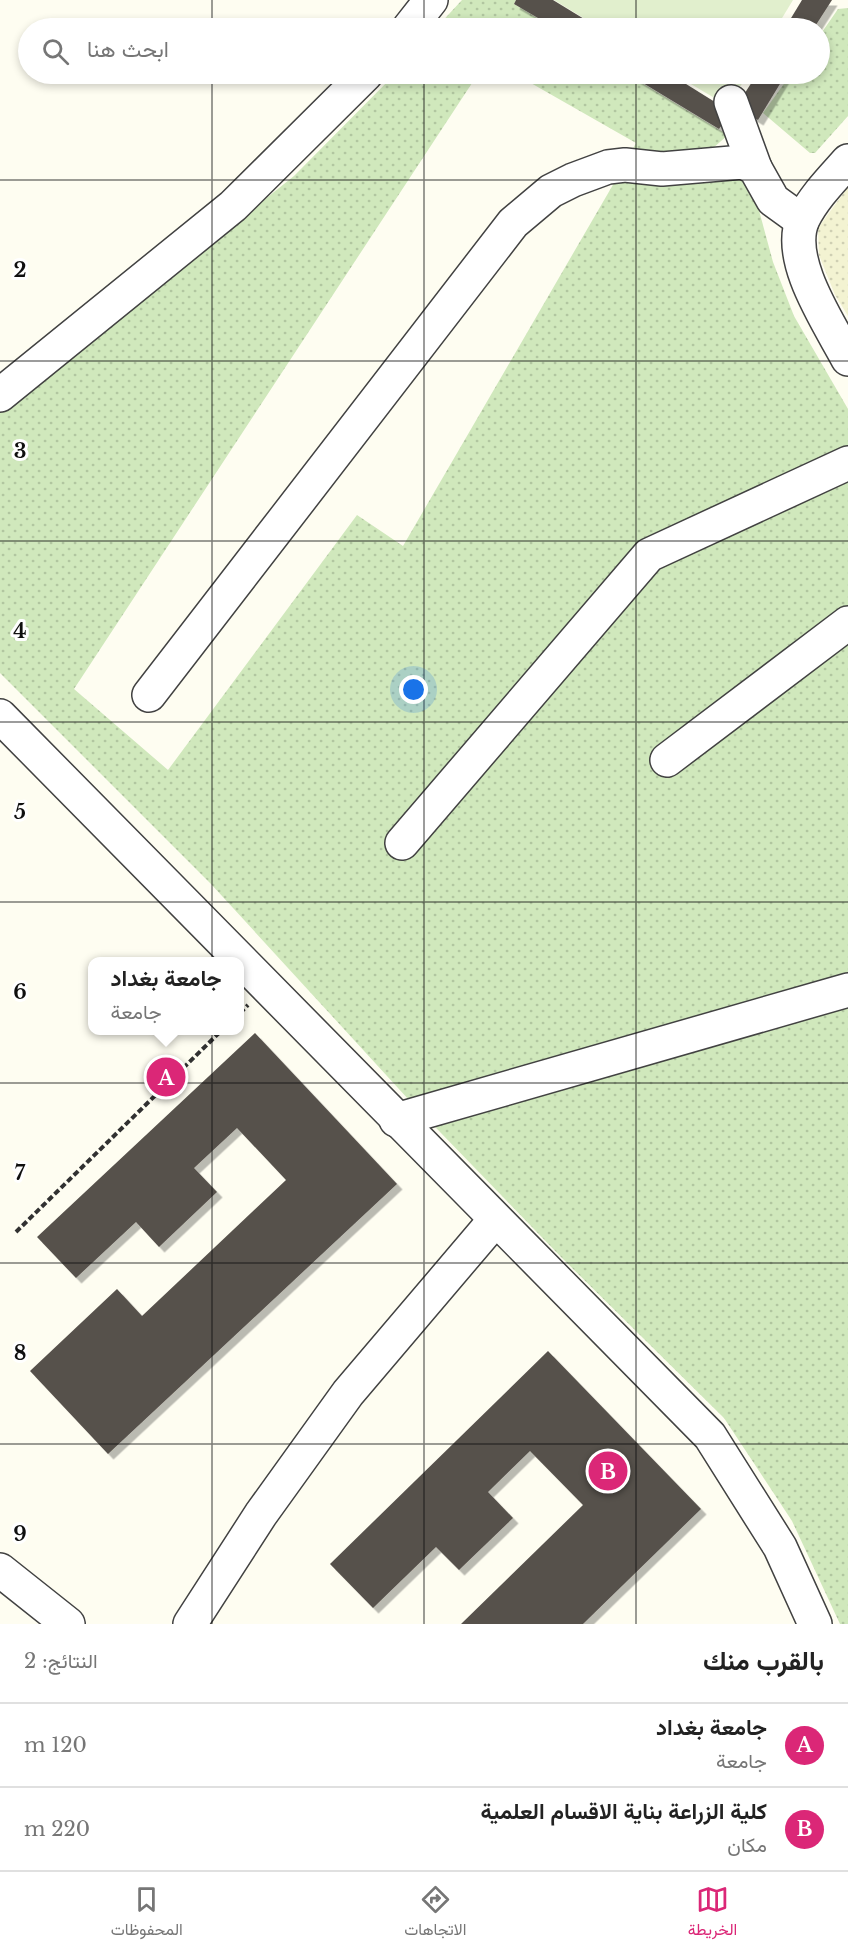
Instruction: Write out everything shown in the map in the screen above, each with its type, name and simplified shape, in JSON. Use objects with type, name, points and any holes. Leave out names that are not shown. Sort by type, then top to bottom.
[{"type":"street","points":[[416,18],[431,0]]},
{"type":"street","points":[[0,395],[233,206],[356,84]]},
{"type":"street","points":[[730,102],[755,168],[769,196],[802,221]]},
{"type":"street","points":[[848,161],[818,195],[802,221],[798,251],[813,293],[848,358]]},
{"type":"street","points":[[149,694],[513,223],[531,206],[573,180],[608,167],[625,165],[662,169],[742,162],[755,168]]},
{"type":"street","points":[[402,843],[649,555],[848,463]]},
{"type":"street","points":[[667,760],[848,623]]},
{"type":"street","points":[[0,716],[239,957]]},
{"type":"street","points":[[244,962],[396,1120],[710,1436],[780,1547],[815,1624]]},
{"type":"street","points":[[396,1120],[848,990]]},
{"type":"street","points":[[190,1624],[261,1514],[348,1393],[495,1220]]},
{"type":"street","points":[[0,1570],[68,1624]]},
{"type":"path","points":[[16,1232],[217,1035]]},
{"type":"green space","points":[[462,0],[516,0],[514,4],[537,18],[445,18]]},
{"type":"green space","points":[[554,0],[793,0],[782,18],[584,18]]},
{"type":"green space","points":[[848,8],[848,116],[815,153],[810,153],[763,113],[784,84],[830,84],[830,21],[838,9]]},
{"type":"green space","points":[[385,84],[471,84],[74,689],[168,770],[357,515],[403,546],[621,171],[710,168],[751,181],[773,262],[794,316],[848,409],[848,1624],[840,1624],[792,1521],[724,1418],[563,1259],[409,1100],[211,884],[0,673],[0,411],[294,176]]},
{"type":"green space","points":[[533,84],[644,84],[728,135],[705,155],[629,156],[636,143]]},
{"type":"green space","points":[[691,84],[742,84],[728,106]]},
{"type":"green space","points":[[848,187],[848,316],[835,295],[819,255],[818,228]]},
{"type":"building","points":[[516,0],[553,0],[583,18],[538,18],[514,4]]},
{"type":"building","points":[[802,0],[832,0],[820,18],[791,18]]},
{"type":"building","points":[[645,84],[686,84],[731,112],[719,129]]},
{"type":"building","points":[[751,84],[780,84],[758,120],[736,107]]},
{"type":"building","points":[[255,1033],[397,1184],[108,1454],[30,1371],[117,1289],[142,1316],[286,1180],[237,1128],[194,1168],[217,1192],[159,1247],[136,1222],[76,1278],[37,1237]]},
{"type":"building","points":[[548,1351],[701,1509],[583,1624],[461,1624],[583,1505],[530,1451],[488,1492],[513,1518],[459,1570],[436,1547],[373,1608],[330,1564]]},
{"type":"place","name":"جامعة بغداد","points":[[166,1077]]},
{"type":"place","name":"كلية الزراعة بناية الاقسام العلمية","points":[[608,1471]]}]
